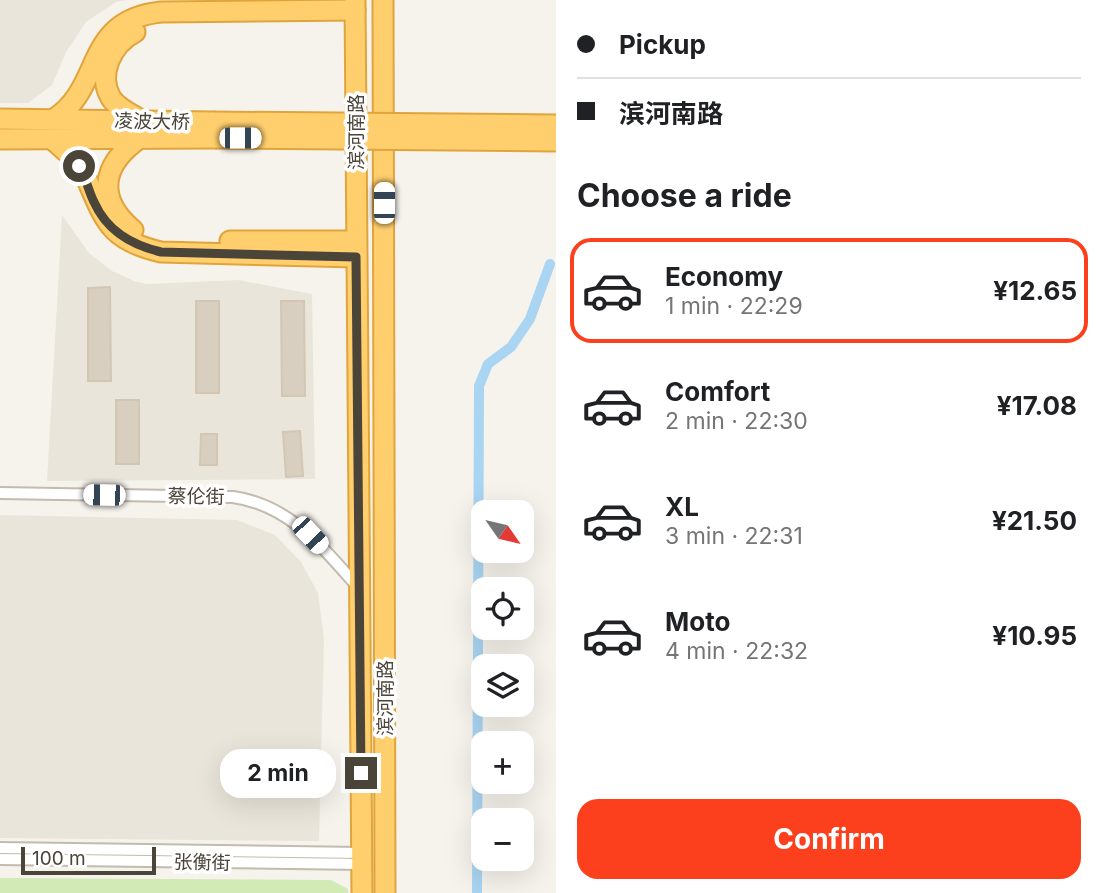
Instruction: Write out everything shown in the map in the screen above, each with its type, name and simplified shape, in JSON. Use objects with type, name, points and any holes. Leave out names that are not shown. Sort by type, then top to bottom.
[{"type":"highway","name":"滨河南路","points":[[383,0],[385,893]]},
{"type":"highway","name":"滨河南路","points":[[356,10],[362,893]]},
{"type":"highway","points":[[54,119],[66,111],[81,93],[95,55],[105,41],[136,18],[161,12],[356,10]]},
{"type":"highway","points":[[356,10],[164,23],[142,29],[120,43],[107,65],[106,75],[112,99],[141,130],[117,159],[109,175],[106,190],[112,207],[136,234],[159,241],[356,249]]},
{"type":"highway","name":"凌波大桥","points":[[0,119],[54,119],[141,130]]},
{"type":"highway","name":"凌波大桥","points":[[0,139],[52,139],[141,130],[556,125]]},
{"type":"highway","name":"凌波大桥","points":[[214,130],[556,141]]},
{"type":"highway","points":[[52,139],[79,166],[105,222],[134,244],[161,252],[356,249]]},
{"type":"highway","points":[[358,613],[364,622],[374,626],[385,612]]},
{"type":"street","name":"蔡伦街","points":[[0,494],[233,497],[255,500],[280,511],[310,535],[358,587]]},
{"type":"street","name":"张衡街","points":[[0,848],[362,858]]},
{"type":"street","name":"张衡街","points":[[0,859],[362,858]]},
{"type":"shaded area","points":[[0,0],[126,0],[116,2],[86,22],[66,52],[52,85],[28,103],[0,103]]},
{"type":"shaded area","points":[[62,215],[89,253],[112,271],[134,281],[147,284],[238,280],[312,294],[315,479],[47,481]]},
{"type":"shaded area","points":[[0,515],[237,520],[275,535],[301,562],[318,593],[324,639],[319,841],[0,838]]},
{"type":"green space","points":[[0,878],[331,880],[348,889],[348,893],[0,893]]},
{"type":"building","points":[[110,287],[111,381],[88,381],[88,288]]},
{"type":"building","points":[[196,301],[219,301],[219,393],[196,393]]},
{"type":"building","points":[[281,301],[304,301],[305,396],[282,396]]},
{"type":"building","points":[[116,400],[139,400],[139,464],[116,464]]},
{"type":"building","points":[[300,431],[303,476],[286,477],[283,432]]},
{"type":"building","points":[[201,434],[217,434],[217,465],[200,465]]},
{"type":"waterway","points":[[477,893],[479,386],[488,364],[511,347],[530,319],[550,264]]},
{"type":"route","points":[[79,166],[105,222],[134,244],[148,249],[161,252],[356,257],[361,773]]}]
